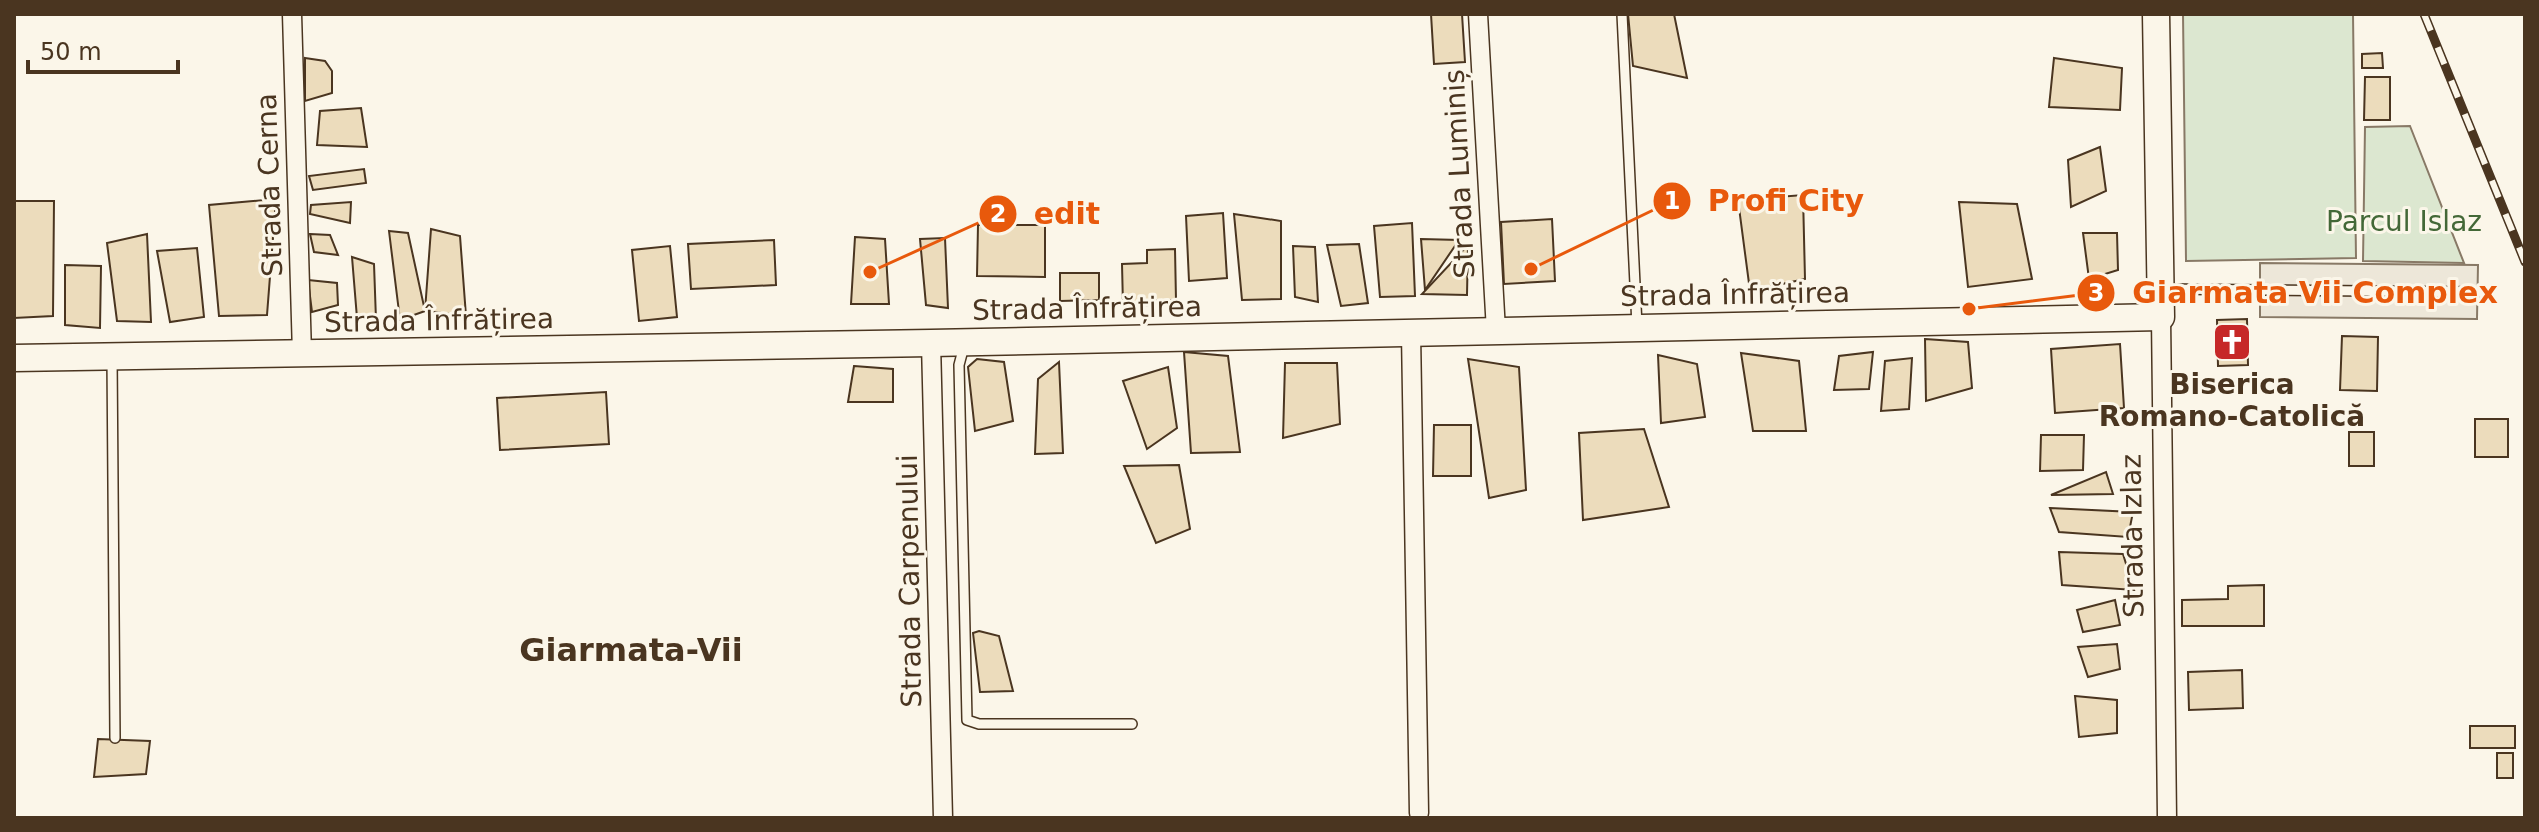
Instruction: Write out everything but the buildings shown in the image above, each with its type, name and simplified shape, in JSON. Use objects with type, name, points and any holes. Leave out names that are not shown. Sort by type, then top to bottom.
[{"type":"street","name":"Strada Cerna","points":[[292,14],[302,354]]},
{"type":"street","name":"Strada Luminiș","points":[[1478,14],[1496,331]]},
{"type":"street","name":"Strada Izlaz","points":[[2156,14],[2167,818]]},
{"type":"street","name":"Strada Înfrățirea","points":[[14,358],[965,343],[2161,317]]},
{"type":"street","points":[[1411,333],[1419,813]]},
{"type":"street","name":"Strada Carpenului","points":[[931,343],[943,818]]},
{"type":"lane","points":[[1622,14],[1637,328]]},
{"type":"lane","points":[[2161,289],[2482,292]]},
{"type":"lane","points":[[965,343],[959,365],[967,720]]},
{"type":"lane","points":[[112,356],[115,738]]},
{"type":"lane","points":[[940,721],[1132,724]]},
{"type":"green space","points":[[2183,14],[2353,14],[2356,258],[2186,261]]},
{"type":"green space","name":"Parcul Islaz","points":[[2410,126],[2464,263],[2363,261],[2365,127]]},
{"type":"shaded area","points":[[2260,263],[2478,265],[2477,319],[2260,317]]},
{"type":"railway","points":[[2424,14],[2525,262]]},
{"type":"place","name":"Profi City","points":[[1531,269]]},
{"type":"place","name":"edit","points":[[870,272]]},
{"type":"place","name":"Giarmata Vii Complex","points":[[1969,309]]},
{"type":"place","name":"Biserica Romano-Catolică","points":[[2232,342]]},
{"type":"district","name":"Giarmata-Vii","points":[[631,650]]}]
